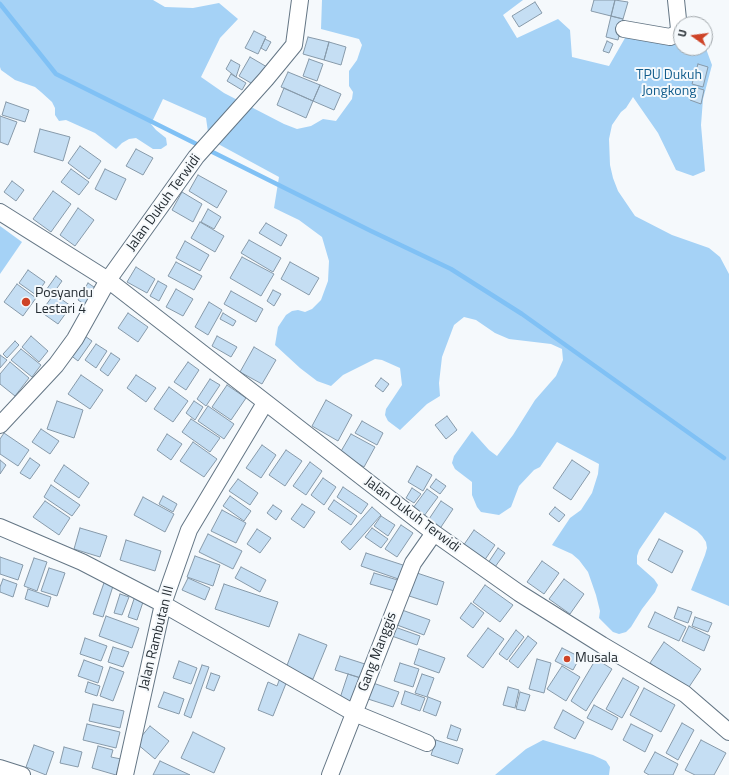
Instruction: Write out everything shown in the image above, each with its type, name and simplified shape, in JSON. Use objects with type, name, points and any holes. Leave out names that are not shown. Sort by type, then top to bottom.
[{"type":"street","name":"Jalan Dukuh Terwidi","points":[[108,280],[196,157],[266,79],[294,45],[300,0]]},
{"type":"street","points":[[624,29],[670,37],[676,34],[679,29],[676,0]]},
{"type":"street","name":"Jalan Dukuh Terwidi","points":[[0,212],[108,280],[434,533],[519,593],[684,694],[729,732]]},
{"type":"street","points":[[0,425],[56,365],[75,339],[108,280]]},
{"type":"street","name":"Jalan Rambutan III","points":[[125,775],[162,604],[189,530],[265,403]]},
{"type":"street","points":[[0,527],[82,562],[162,604],[354,713],[428,743]]},
{"type":"street","name":"Gang Manggis","points":[[330,775],[413,563],[434,533]]},
{"type":"street","points":[[0,768],[22,775]]},
{"type":"green space","name":"TPU Dukuh Jongkong","points":[[0,0],[153,0],[165,7],[193,8],[219,3],[238,19],[220,38],[201,77],[224,93],[284,124],[297,129],[311,126],[323,119],[336,121],[352,99],[353,92],[349,86],[349,71],[357,60],[362,45],[359,39],[321,29],[322,0],[523,0],[503,15],[517,38],[558,19],[570,30],[572,57],[609,66],[625,38],[629,34],[673,31],[673,56],[709,56],[712,65],[703,99],[701,125],[705,171],[693,176],[676,170],[658,133],[633,97],[612,125],[609,139],[610,165],[613,178],[618,191],[635,216],[672,235],[709,248],[720,257],[729,274],[729,606],[691,590],[705,555],[707,548],[706,542],[697,531],[665,512],[639,550],[637,556],[637,564],[654,579],[658,585],[655,592],[626,632],[619,634],[613,632],[599,618],[600,611],[588,572],[579,560],[572,554],[552,545],[570,518],[581,510],[592,493],[598,474],[599,464],[557,442],[540,467],[534,470],[519,486],[511,507],[499,515],[481,512],[477,507],[472,495],[472,482],[455,469],[452,463],[454,456],[472,431],[489,450],[497,456],[513,435],[535,400],[556,376],[563,360],[562,349],[551,344],[509,339],[495,333],[476,320],[464,317],[454,325],[442,357],[439,383],[440,396],[427,404],[400,430],[388,421],[385,415],[386,409],[402,385],[400,368],[382,360],[375,359],[343,375],[331,386],[317,381],[275,345],[278,327],[286,315],[292,311],[298,310],[305,312],[312,309],[321,300],[328,281],[329,261],[322,237],[299,220],[274,208],[279,177],[209,139],[206,118],[163,99],[151,124],[166,138],[167,145],[161,149],[153,149],[136,138],[129,139],[116,149],[95,133],[66,120],[59,121],[55,115],[55,108],[52,102],[35,87],[15,80],[1,70]]},
{"type":"green space","points":[[0,226],[22,242],[0,274]]},
{"type":"green space","points":[[543,740],[593,755],[606,761],[610,767],[609,775],[495,775],[526,749]]},
{"type":"building","points":[[594,0],[615,0],[611,16],[591,11]]},
{"type":"building","points":[[615,0],[628,2],[623,19],[611,16]]},
{"type":"building","points":[[535,2],[542,13],[519,27],[512,16]]},
{"type":"building","points":[[611,16],[623,19],[618,40],[606,37]]},
{"type":"building","points":[[254,31],[266,37],[258,54],[245,48]]},
{"type":"building","points":[[308,37],[329,42],[324,60],[303,54]]},
{"type":"building","points":[[265,39],[271,42],[266,51],[261,48]]},
{"type":"building","points":[[607,41],[613,44],[609,53],[603,51]]},
{"type":"building","points":[[329,42],[346,47],[341,65],[324,60]]},
{"type":"building","points":[[250,57],[267,67],[256,86],[239,76]]},
{"type":"building","points":[[309,59],[323,64],[317,81],[303,76]]},
{"type":"building","points":[[231,60],[240,65],[236,77],[226,69]]},
{"type":"building","points":[[698,64],[708,67],[703,87],[692,84]]},
{"type":"building","points":[[288,72],[320,85],[313,101],[281,87]]},
{"type":"building","points":[[231,74],[246,83],[242,90],[227,81]]},
{"type":"building","points":[[320,85],[341,94],[334,110],[313,101]]},
{"type":"building","points":[[694,87],[704,90],[701,104],[690,100]]},
{"type":"building","points":[[284,88],[313,101],[306,118],[277,105]]},
{"type":"building","points":[[6,102],[29,110],[25,122],[2,115]]},
{"type":"building","points":[[0,116],[17,122],[8,145],[0,142]]},
{"type":"building","points":[[40,129],[70,137],[63,161],[34,152]]},
{"type":"building","points":[[80,146],[101,161],[89,179],[68,163]]},
{"type":"building","points":[[136,149],[153,158],[143,175],[126,166]]},
{"type":"building","points":[[71,169],[89,182],[79,195],[61,182]]},
{"type":"building","points":[[105,169],[126,179],[116,200],[95,189]]},
{"type":"building","points":[[198,175],[227,191],[217,208],[189,191]]},
{"type":"building","points":[[12,181],[24,190],[16,201],[4,192]]},
{"type":"building","points":[[53,191],[71,204],[51,232],[33,219]]},
{"type":"building","points":[[182,192],[202,204],[193,222],[172,210]]},
{"type":"building","points":[[78,208],[94,220],[75,246],[60,235]]},
{"type":"building","points":[[208,209],[221,217],[214,229],[201,222]]},
{"type":"building","points":[[200,222],[224,236],[215,252],[191,238]]},
{"type":"building","points":[[266,223],[287,235],[281,246],[259,233]]},
{"type":"building","points":[[249,240],[281,258],[273,272],[241,253]]},
{"type":"building","points":[[185,241],[209,255],[200,271],[176,258]]},
{"type":"building","points":[[242,257],[274,274],[261,296],[230,278]]},
{"type":"building","points":[[176,262],[202,276],[194,290],[168,276]]},
{"type":"building","points":[[290,262],[319,278],[309,295],[281,279]]},
{"type":"building","points":[[136,267],[155,279],[147,293],[127,282]]},
{"type":"building","points":[[28,270],[45,282],[36,295],[19,283]]},
{"type":"building","points":[[56,276],[62,281],[50,298],[44,293]]},
{"type":"building","points":[[158,281],[167,286],[159,301],[150,296]]},
{"type":"building","points":[[88,283],[97,289],[87,306],[78,300]]},
{"type":"building","points":[[17,284],[36,298],[23,316],[4,302]]},
{"type":"building","points":[[176,289],[193,299],[183,316],[166,307]]},
{"type":"building","points":[[273,290],[281,294],[274,306],[267,301]]},
{"type":"building","points":[[231,291],[263,309],[256,322],[224,304]]},
{"type":"building","points":[[54,294],[71,306],[58,324],[41,312]]},
{"type":"building","points":[[209,302],[222,310],[208,335],[195,327]]},
{"type":"building","points":[[128,313],[148,327],[138,342],[118,328]]},
{"type":"building","points":[[223,313],[236,321],[233,326],[220,319]]},
{"type":"building","points":[[82,334],[92,341],[78,361],[69,354]]},
{"type":"building","points":[[31,336],[48,351],[39,362],[22,347]]},
{"type":"building","points":[[217,336],[237,347],[231,357],[212,346]]},
{"type":"building","points":[[15,341],[19,345],[7,358],[3,354]]},
{"type":"building","points":[[96,344],[107,351],[96,368],[85,360]]},
{"type":"building","points":[[254,347],[276,360],[262,384],[240,372]]},
{"type":"building","points":[[21,349],[41,365],[32,377],[11,360]]},
{"type":"building","points":[[111,353],[120,359],[108,376],[100,370]]},
{"type":"building","points":[[0,355],[7,360],[0,368]]},
{"type":"building","points":[[10,362],[29,378],[15,396],[0,384],[0,374]]},
{"type":"building","points":[[188,362],[199,370],[186,390],[174,382]]},
{"type":"building","points":[[81,375],[103,390],[90,409],[68,394]]},
{"type":"building","points":[[136,375],[156,388],[146,402],[127,388]]},
{"type":"building","points":[[381,378],[389,384],[383,392],[375,386]]},
{"type":"building","points":[[210,379],[220,385],[206,406],[197,399]]},
{"type":"building","points":[[227,385],[246,398],[231,420],[212,407]]},
{"type":"building","points":[[169,387],[188,401],[173,422],[154,409]]},
{"type":"building","points":[[326,400],[352,415],[338,441],[312,426]]},
{"type":"building","points":[[57,401],[83,410],[74,438],[47,429]]},
{"type":"building","points":[[194,401],[203,407],[195,420],[186,413]]},
{"type":"building","points":[[208,406],[234,424],[224,439],[198,421]]},
{"type":"building","points":[[447,416],[457,430],[446,439],[435,425]]},
{"type":"building","points":[[191,419],[220,438],[210,452],[182,432]]},
{"type":"building","points":[[362,421],[383,433],[377,445],[355,433]]},
{"type":"building","points":[[41,429],[59,441],[50,454],[32,442]]},
{"type":"building","points":[[4,433],[29,450],[18,466],[0,454],[0,439]]},
{"type":"building","points":[[167,434],[182,444],[171,460],[157,450]]},
{"type":"building","points":[[351,434],[375,447],[364,467],[340,453]]},
{"type":"building","points":[[193,442],[217,459],[204,477],[180,461]]},
{"type":"building","points":[[262,445],[276,455],[261,478],[246,468]]},
{"type":"building","points":[[286,450],[302,461],[285,486],[269,475]]},
{"type":"building","points":[[30,458],[40,465],[30,479],[20,473]]},
{"type":"building","points":[[0,460],[6,465],[0,474]]},
{"type":"building","points":[[572,460],[590,472],[571,500],[553,488]]},
{"type":"building","points":[[310,462],[322,471],[306,495],[293,486]]},
{"type":"building","points":[[64,465],[89,483],[79,498],[54,481]]},
{"type":"building","points":[[417,466],[432,475],[423,491],[408,482]]},
{"type":"building","points":[[323,478],[336,487],[324,505],[311,495]]},
{"type":"building","points":[[238,479],[258,493],[250,505],[229,491]]},
{"type":"building","points":[[436,479],[446,486],[440,494],[430,487]]},
{"type":"building","points":[[51,485],[80,505],[72,516],[44,497]]},
{"type":"building","points":[[343,487],[368,504],[361,514],[337,497]]},
{"type":"building","points":[[412,488],[421,494],[414,503],[406,498]]},
{"type":"building","points":[[427,489],[438,497],[424,516],[413,508]]},
{"type":"building","points":[[163,496],[177,504],[173,512],[159,504]]},
{"type":"building","points":[[230,496],[251,511],[244,521],[223,506]]},
{"type":"building","points":[[143,497],[174,514],[165,532],[134,515]]},
{"type":"building","points":[[334,500],[357,516],[351,525],[328,509]]},
{"type":"building","points":[[45,501],[70,518],[59,535],[33,517]]},
{"type":"building","points":[[441,501],[453,509],[439,530],[427,522]]},
{"type":"building","points":[[302,504],[315,512],[304,528],[291,519]]},
{"type":"building","points":[[273,505],[282,511],[276,520],[267,513]]},
{"type":"building","points":[[372,507],[381,515],[350,550],[341,542]]},
{"type":"building","points":[[555,507],[565,515],[559,522],[549,514]]},
{"type":"building","points":[[222,510],[246,523],[236,543],[211,531]]},
{"type":"building","points":[[381,516],[395,525],[388,536],[374,526]]},
{"type":"building","points":[[401,525],[413,533],[397,557],[385,549]]},
{"type":"building","points":[[80,528],[107,536],[100,557],[74,549]]},
{"type":"building","points":[[372,528],[388,539],[381,548],[365,537]]},
{"type":"building","points":[[257,529],[271,538],[260,553],[247,544]]},
{"type":"building","points":[[474,530],[495,545],[484,561],[463,546]]},
{"type":"building","points":[[208,534],[242,551],[233,569],[199,552]]},
{"type":"building","points":[[659,539],[683,551],[672,573],[648,560]]},
{"type":"building","points":[[126,540],[161,551],[155,571],[120,560]]},
{"type":"building","points":[[498,548],[505,553],[495,567],[488,563]]},
{"type":"building","points":[[366,553],[409,567],[404,581],[361,566]]},
{"type":"building","points":[[195,556],[220,565],[213,586],[187,577]]},
{"type":"building","points":[[0,557],[23,565],[18,580],[0,574]]},
{"type":"building","points":[[34,558],[47,562],[37,591],[24,586]]},
{"type":"building","points":[[542,561],[559,573],[544,594],[527,582]]},
{"type":"building","points":[[241,567],[266,580],[260,592],[235,578]]},
{"type":"building","points":[[49,568],[65,573],[57,596],[41,591]]},
{"type":"building","points":[[411,571],[444,582],[437,605],[403,594]]},
{"type":"building","points":[[374,573],[401,581],[398,592],[370,584]]},
{"type":"building","points":[[188,578],[210,588],[205,600],[182,590]]},
{"type":"building","points":[[3,579],[17,584],[13,597],[0,592]]},
{"type":"building","points":[[564,579],[584,594],[570,614],[549,599]]},
{"type":"building","points":[[105,580],[114,583],[103,617],[93,614]]},
{"type":"building","points":[[224,584],[278,602],[269,627],[215,609]]},
{"type":"building","points":[[485,585],[513,605],[500,622],[473,602]]},
{"type":"building","points":[[28,589],[51,597],[48,607],[25,599]]},
{"type":"building","points":[[120,594],[129,597],[122,615],[114,613]]},
{"type":"building","points":[[135,596],[144,599],[137,620],[128,617]]},
{"type":"building","points":[[471,603],[484,613],[473,628],[460,618]]},
{"type":"building","points":[[678,607],[692,612],[688,623],[674,618]]},
{"type":"building","points":[[402,610],[430,620],[424,635],[397,625]]},
{"type":"building","points":[[655,612],[686,627],[679,641],[648,627]]},
{"type":"building","points":[[106,616],[139,628],[132,648],[99,636]]},
{"type":"building","points":[[695,617],[712,623],[708,632],[692,626]]},
{"type":"building","points":[[392,626],[420,636],[417,645],[389,635]]},
{"type":"building","points":[[689,626],[710,636],[704,651],[682,641]]},
{"type":"building","points":[[488,628],[504,639],[483,668],[467,656]]},
{"type":"building","points":[[516,630],[524,637],[507,660],[499,654]]},
{"type":"building","points":[[299,634],[327,645],[313,679],[286,668]]},
{"type":"building","points":[[528,636],[537,643],[518,668],[509,661]]},
{"type":"building","points":[[85,638],[107,646],[101,661],[80,654]]},
{"type":"building","points":[[664,642],[701,669],[687,690],[650,663]]},
{"type":"building","points":[[113,647],[129,652],[123,667],[108,662]]},
{"type":"building","name":"Musala","points":[[562,648],[580,657],[573,670],[555,661]]},
{"type":"building","points":[[419,649],[445,658],[439,673],[414,664]]},
{"type":"building","points":[[340,656],[368,665],[364,679],[335,670]]},
{"type":"building","points":[[537,659],[551,663],[544,693],[529,689]]},
{"type":"building","points":[[596,659],[612,669],[586,711],[571,701]]},
{"type":"building","points":[[84,660],[103,667],[98,683],[78,676]]},
{"type":"building","points":[[179,661],[197,668],[191,684],[173,678]]},
{"type":"building","points":[[400,663],[419,669],[413,687],[394,681]]},
{"type":"building","points":[[202,665],[209,667],[191,718],[184,715]]},
{"type":"building","points":[[562,666],[580,677],[566,701],[547,689]]},
{"type":"building","points":[[110,667],[124,672],[113,701],[100,696]]},
{"type":"building","points":[[211,673],[220,676],[214,691],[206,688]]},
{"type":"building","points":[[348,674],[364,679],[355,703],[340,698]]},
{"type":"building","points":[[422,674],[434,678],[427,697],[415,693]]},
{"type":"building","points":[[280,678],[287,681],[273,716],[258,710],[268,682],[277,686]]},
{"type":"building","points":[[623,678],[639,687],[622,718],[606,709]]},
{"type":"building","points":[[88,682],[100,686],[97,696],[85,692]]},
{"type":"building","points":[[373,683],[399,692],[393,707],[368,699]]},
{"type":"building","points":[[508,687],[519,690],[515,708],[503,705]]},
{"type":"building","points":[[644,688],[675,705],[661,732],[630,715]]},
{"type":"building","points":[[405,691],[425,698],[420,711],[401,704]]},
{"type":"building","points":[[164,692],[184,699],[179,714],[158,707]]},
{"type":"building","points":[[520,692],[530,695],[525,711],[516,709]]},
{"type":"building","points":[[428,697],[441,702],[436,716],[423,711]]},
{"type":"building","points":[[93,704],[124,711],[120,728],[89,721]]},
{"type":"building","points":[[594,705],[618,718],[612,730],[587,718]]},
{"type":"building","points":[[563,710],[584,722],[575,739],[554,728]]},
{"type":"building","points":[[682,723],[694,730],[678,760],[666,753]]},
{"type":"building","points":[[87,724],[120,732],[116,748],[83,740]]},
{"type":"building","points":[[631,724],[653,735],[645,752],[623,740]]},
{"type":"building","points":[[451,725],[461,729],[457,741],[447,738]]},
{"type":"building","points":[[150,726],[169,741],[155,759],[136,743]]},
{"type":"building","points":[[193,732],[225,748],[214,773],[181,758]]},
{"type":"building","points":[[436,740],[463,749],[458,764],[431,755]]},
{"type":"building","points":[[701,740],[726,753],[714,775],[695,775],[685,770]]},
{"type":"building","points":[[34,745],[54,752],[46,775],[26,767]]},
{"type":"building","points":[[98,746],[113,750],[111,757],[121,759],[116,775],[92,768]]},
{"type":"building","points":[[64,747],[82,752],[78,767],[60,763]]},
{"type":"building","points":[[655,752],[678,764],[673,775],[649,775],[644,772]]},
{"type":"building","points":[[160,761],[190,775],[153,775]]},
{"type":"waterway","points":[[0,4],[56,74],[371,231],[451,269],[522,314],[724,458]]},
{"type":"place","name":"Posyandu Lestari 4","points":[[26,302]]},
{"type":"place","name":"Musala","points":[[567,659]]}]
